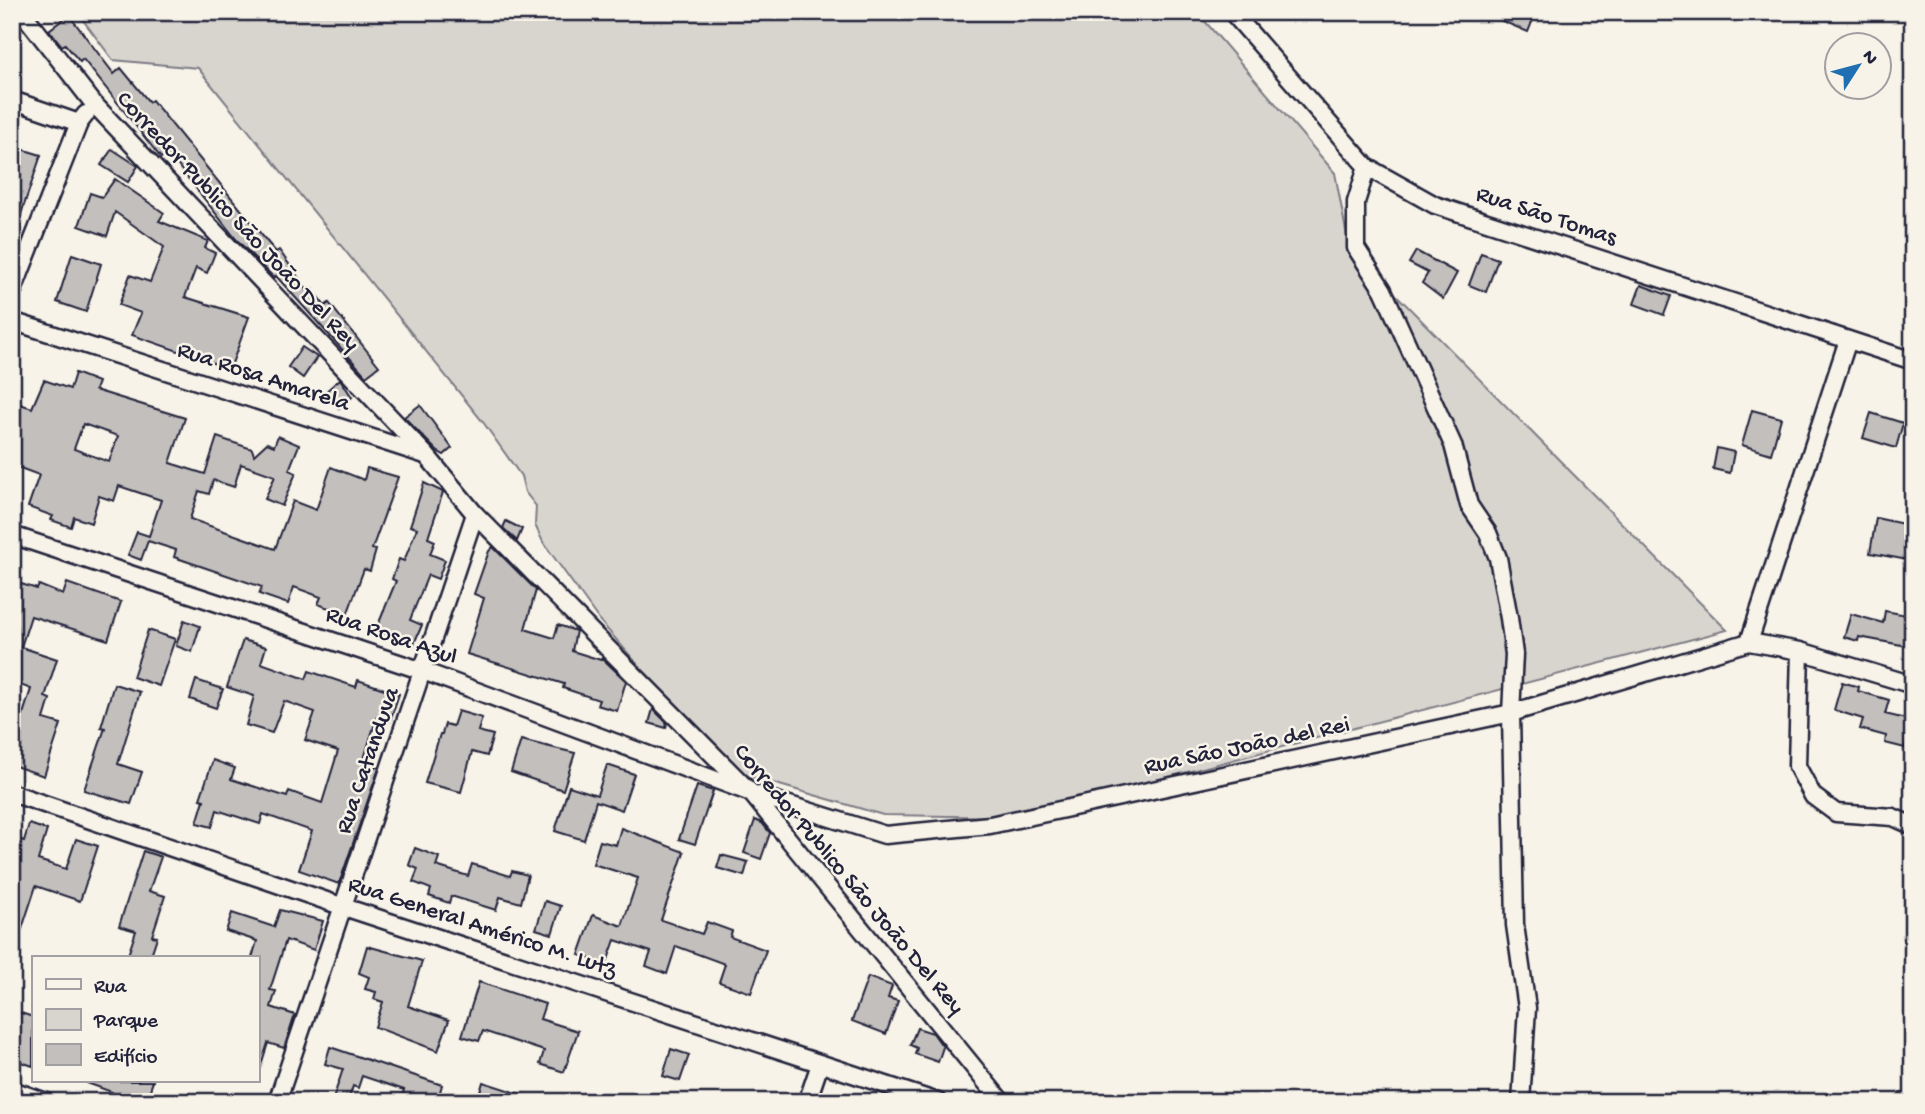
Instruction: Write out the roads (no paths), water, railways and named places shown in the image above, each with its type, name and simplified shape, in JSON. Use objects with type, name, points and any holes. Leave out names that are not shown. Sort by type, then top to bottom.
[{"type":"street","name":"Corredor Publico São João Del Rey","points":[[22,12],[94,104],[428,456]]},
{"type":"street","name":"Rua São Tomas","points":[[1232,12],[1367,167],[1436,205],[1913,360]]},
{"type":"street","points":[[12,100],[79,123]]},
{"type":"street","points":[[12,293],[79,123],[94,104]]},
{"type":"street","points":[[1367,167],[1356,202],[1356,248],[1383,290],[1426,382],[1453,445],[1469,505],[1488,533],[1498,558],[1514,654],[1511,713],[1516,925],[1527,1007],[1521,1102]]},
{"type":"street","name":"Rua Rosa Amarela","points":[[12,321],[428,456]]},
{"type":"street","points":[[1848,340],[1749,642],[1800,651],[1913,685]]},
{"type":"street","points":[[428,456],[475,514]]},
{"type":"street","name":"Corredor Publico São João Del Rey","points":[[475,514],[751,793],[1002,1102]]},
{"type":"street","name":"Rua Catanduva","points":[[277,1102],[475,514]]},
{"type":"street","name":"Rua Rosa Azul","points":[[12,535],[423,671],[751,793]]},
{"type":"street","name":"Rua São João del Rei","points":[[751,793],[885,835],[990,825],[1511,713],[1749,642]]},
{"type":"street","points":[[1800,651],[1797,766],[1813,796],[1836,813],[1893,817],[1913,826]]},
{"type":"street","name":"Rua General Américo M. Lutz","points":[[12,793],[938,1102]]},
{"type":"street","points":[[807,1102],[820,1064]]},
{"type":"street","points":[[12,1090],[46,1102]]}]
